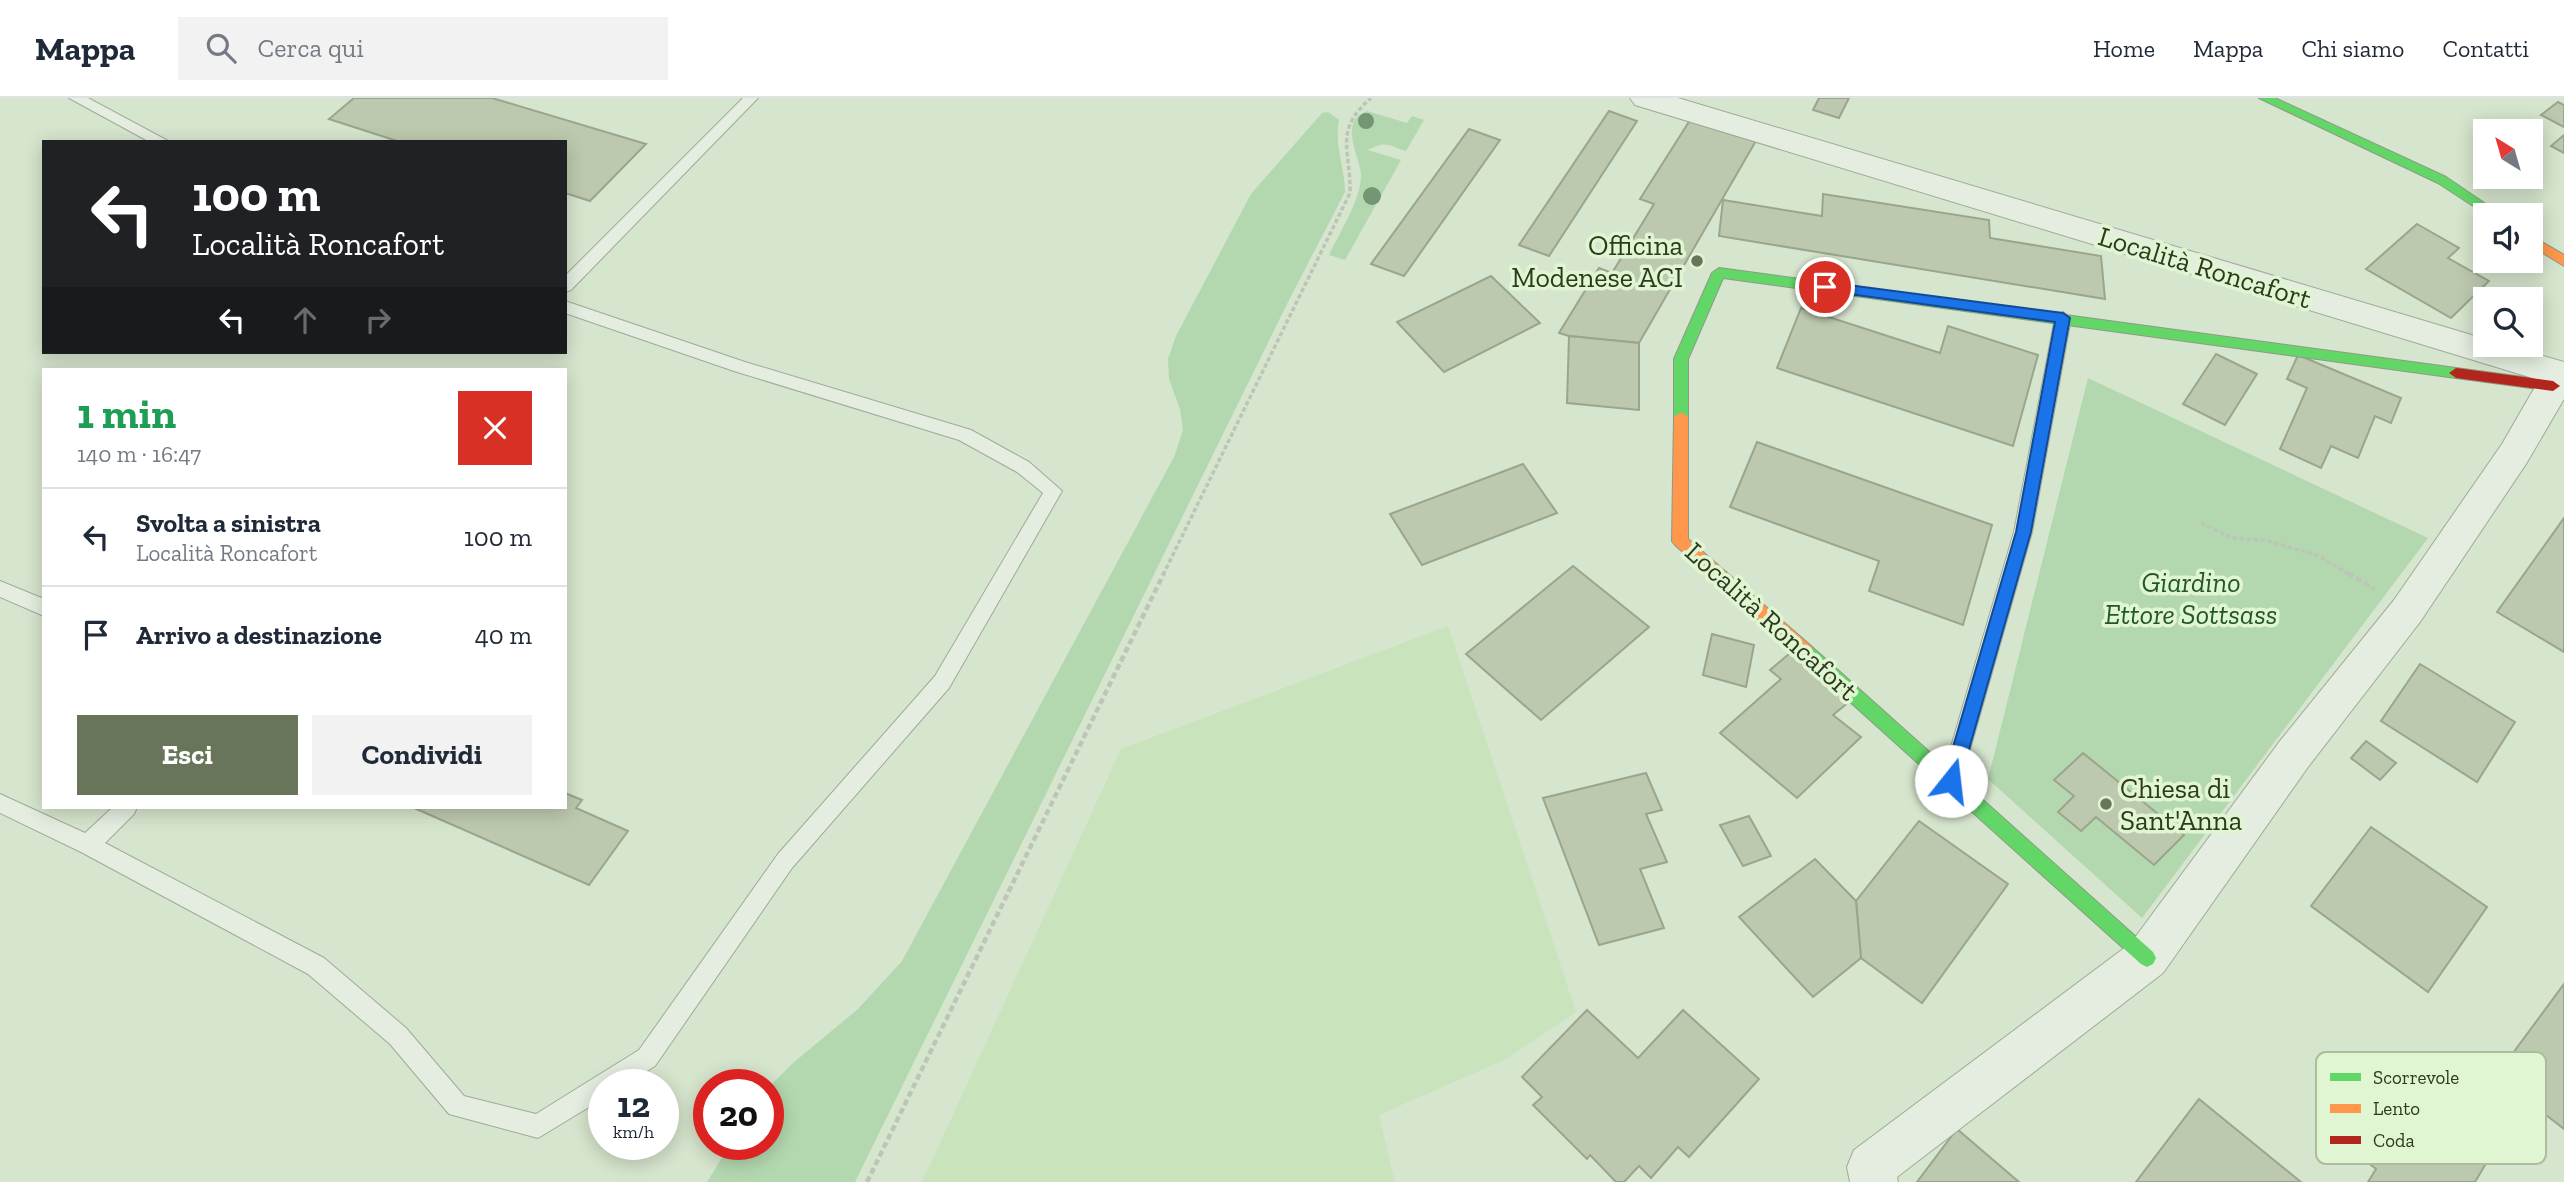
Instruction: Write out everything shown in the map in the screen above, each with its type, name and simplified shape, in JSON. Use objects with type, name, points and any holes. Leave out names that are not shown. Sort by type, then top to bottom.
[{"type":"street","name":"Località Roncafort","points":[[1645,98],[2560,382]]},
{"type":"street","points":[[2265,98],[2442,180],[2477,203]]},
{"type":"street","points":[[2543,247],[2564,261]]},
{"type":"street","name":"Località Roncafort","points":[[2147,958],[1680,541],[1681,359],[1719,273],[2560,382]]},
{"type":"street","points":[[1874,1182],[1871,1167],[2147,958],[2294,754],[2407,611],[2560,382]]},
{"type":"lane","points":[[76,98],[159,140]]},
{"type":"lane","points":[[567,284],[751,98]]},
{"type":"lane","points":[[0,803],[88,845],[316,966],[398,1036],[457,1105],[538,1126],[647,1058],[785,861],[942,682],[1053,491],[1023,467],[965,435],[740,367],[567,308]]},
{"type":"lane","points":[[1951,781],[2023,532],[2063,318]]},
{"type":"lane","points":[[0,589],[42,607]]},
{"type":"lane","points":[[88,845],[125,809]]},
{"type":"path","points":[[867,1182],[1350,192],[1352,175],[1344,145],[1345,128],[1354,113],[1371,98]]},
{"type":"path","points":[[2201,523],[2232,538],[2266,540],[2319,556],[2407,611]]},
{"type":"green space","points":[[1367,111],[1407,123],[1412,116],[1424,120],[1406,151],[1384,145],[1368,150],[1401,160],[1345,260],[1329,255],[1358,194],[1361,174],[1352,130],[1358,116]]},
{"type":"green space","points":[[1328,112],[1339,120],[1338,138],[1345,192],[1288,302],[855,1182],[707,1182],[721,1160],[784,1160],[784,1072],[858,1009],[902,961],[1174,457],[1183,430],[1180,409],[1169,379],[1168,359],[1176,336],[1251,194],[1322,113]]},
{"type":"green space","name":"Giardino Ettore Sottsass","points":[[2088,378],[2428,538],[2142,918],[1988,779]]},
{"type":"green space","points":[[1448,626],[1576,1012],[1506,1059],[1379,1115],[1395,1182],[922,1182],[1121,749]]},
{"type":"building","points":[[354,98],[492,98],[646,144],[590,201],[567,194],[567,140],[394,140],[329,119]]},
{"type":"building","points":[[1819,98],[1849,98],[1839,118],[1813,110]]},
{"type":"building","points":[[2558,102],[2564,105],[2564,127],[2541,115]]},
{"type":"building","points":[[1609,111],[1637,121],[1549,256],[1519,245]]},
{"type":"building","points":[[1692,117],[1757,139],[1639,343],[1559,333],[1599,268],[1612,273],[1654,204],[1640,199]]},
{"type":"building","points":[[1469,129],[1500,140],[1404,276],[1371,264]]},
{"type":"building","points":[[2564,135],[2564,153],[2551,146]]},
{"type":"building","points":[[1823,194],[1989,220],[1990,238],[2101,256],[2105,299],[1719,236],[1723,200],[1822,216]]},
{"type":"building","points":[[2417,224],[2459,248],[2448,258],[2489,281],[2483,287],[2473,287],[2473,297],[2451,318],[2366,269]]},
{"type":"building","points":[[1491,276],[1540,323],[1444,372],[1397,322]]},
{"type":"building","points":[[1801,308],[1940,353],[1948,326],[2038,355],[2013,446],[1777,368]]},
{"type":"building","points":[[1569,336],[1639,343],[1639,410],[1567,403]]},
{"type":"building","points":[[2216,354],[2257,374],[2225,425],[2183,404]]},
{"type":"building","points":[[2298,355],[2401,398],[2391,423],[2375,416],[2358,458],[2331,446],[2321,468],[2280,449],[2307,388],[2287,379]]},
{"type":"building","points":[[1757,442],[1992,525],[1963,625],[1869,591],[1879,561],[1730,507]]},
{"type":"building","points":[[1523,464],[1557,513],[1422,565],[1390,514]]},
{"type":"building","points":[[2564,518],[2564,652],[2497,612]]},
{"type":"building","points":[[1573,566],[1649,627],[1541,720],[1466,654]]},
{"type":"building","points":[[1712,634],[1754,645],[1746,687],[1703,675]]},
{"type":"building","points":[[1790,653],[1850,701],[1833,715],[1861,737],[1797,798],[1720,733],[1781,679],[1770,670]]},
{"type":"building","points":[[2420,664],[2515,722],[2477,782],[2381,721]]},
{"type":"building","points":[[2366,741],[2396,763],[2380,780],[2351,758]]},
{"type":"building","name":"Chiesa di Sant'Anna","points":[[2083,753],[2184,835],[2154,865],[2096,817],[2081,831],[2058,812],[2074,796],[2054,780]]},
{"type":"building","points":[[1646,773],[1662,810],[1646,814],[1667,862],[1640,869],[1664,928],[1599,945],[1543,798]]},
{"type":"building","points":[[567,794],[582,800],[576,808],[628,831],[589,885],[417,809],[567,809]]},
{"type":"building","points":[[1749,816],[1771,856],[1743,866],[1720,825]]},
{"type":"building","points":[[1919,821],[2008,884],[1922,1003],[1861,958],[1856,901]]},
{"type":"building","points":[[2371,827],[2487,907],[2428,992],[2311,906]]},
{"type":"building","points":[[1815,859],[1856,901],[1861,958],[1813,997],[1739,917]]},
{"type":"building","points":[[2564,984],[2564,1129],[2546,1115],[2546,1052],[2514,1052]]},
{"type":"building","points":[[1587,1010],[1638,1058],[1683,1010],[1759,1079],[1689,1157],[1678,1147],[1651,1178],[1639,1166],[1624,1182],[1616,1182],[1590,1155],[1587,1159],[1533,1105],[1542,1097],[1522,1077]]},
{"type":"building","points":[[2199,1099],[2301,1182],[2136,1182]]},
{"type":"building","points":[[1957,1129],[2019,1182],[1917,1182]]},
{"type":"building","points":[[2370,1164],[2486,1164],[2475,1182],[2368,1182],[2376,1169]]},
{"type":"traffic: fast","points":[[2265,98],[2442,180],[2477,203]]},
{"type":"traffic: fast","points":[[1681,417],[1681,359],[1719,273],[2456,373]]},
{"type":"traffic: fast","points":[[1805,651],[2147,958]]},
{"type":"traffic: slow","points":[[2543,247],[2564,261]]},
{"type":"traffic: slow","points":[[1681,417],[1680,541],[1805,651]]},
{"type":"traffic: jam","points":[[2456,373],[2553,386]]},
{"type":"place","name":"Officina Modenese ACI","points":[[1697,261]]},
{"type":"place","name":"Chiesa di Sant'Anna","points":[[2106,804]]},
{"type":"route","points":[[1825,287],[2063,318],[2023,532],[1951,781]]}]
